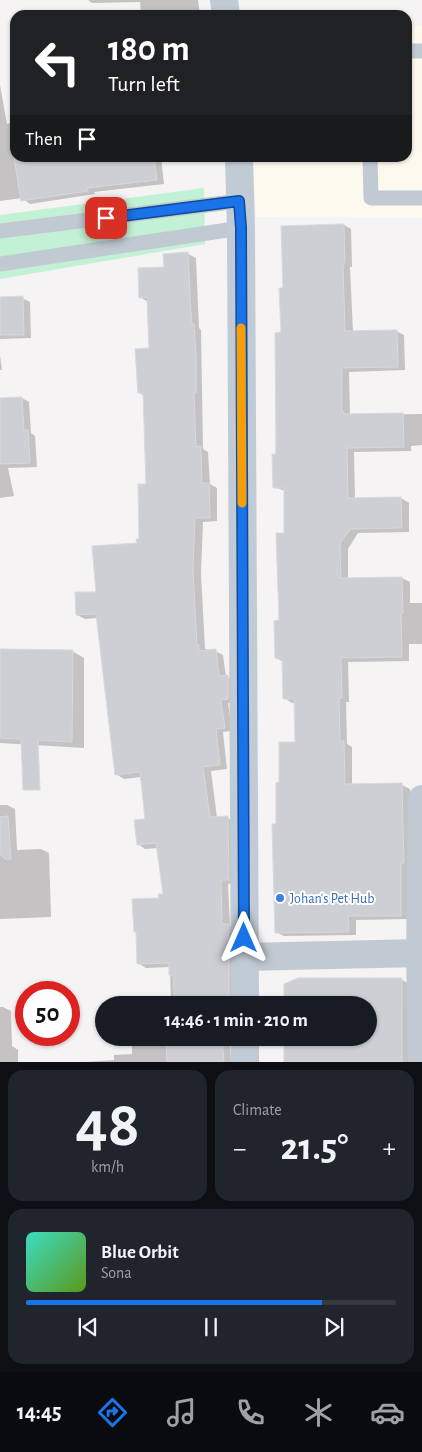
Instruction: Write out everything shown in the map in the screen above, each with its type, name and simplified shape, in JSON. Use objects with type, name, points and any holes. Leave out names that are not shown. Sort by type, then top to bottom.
[{"type":"main road","points":[[239,162],[241,228],[245,996]]},
{"type":"main road","points":[[245,1046],[246,1062]]},
{"type":"street","points":[[422,798],[422,1062]]},
{"type":"street","points":[[245,957],[421,953]]},
{"type":"lane","points":[[370,162],[371,198],[422,198]]},
{"type":"lane","points":[[0,231],[239,201]]},
{"type":"lane","points":[[0,264],[241,228]]},
{"type":"shaded area","points":[[412,25],[422,26],[422,218],[256,217],[253,162],[412,162]]},
{"type":"green space","points":[[204,188],[205,244],[0,279],[0,215]]},
{"type":"building","points":[[15,162],[155,162],[157,180],[87,188],[88,191],[21,201]]},
{"type":"building","points":[[344,224],[345,331],[397,330],[398,367],[342,368],[342,412],[344,414],[403,413],[404,447],[347,448],[348,498],[401,497],[402,528],[350,529],[340,544],[341,578],[402,577],[403,613],[401,613],[402,657],[341,658],[342,698],[339,698],[340,741],[344,741],[345,784],[402,783],[404,863],[401,863],[401,916],[348,916],[349,932],[275,933],[272,824],[276,824],[279,742],[295,742],[294,699],[283,699],[282,658],[275,658],[274,621],[279,620],[276,533],[284,533],[284,488],[273,488],[272,454],[276,454],[275,333],[281,332],[279,288],[283,288],[281,226]]},
{"type":"building","points":[[188,252],[192,324],[194,324],[196,355],[196,393],[194,393],[196,447],[201,446],[202,483],[209,483],[210,518],[195,518],[193,569],[197,645],[199,645],[199,651],[216,649],[219,676],[228,675],[228,699],[221,700],[225,728],[216,729],[220,765],[203,767],[210,817],[228,816],[229,880],[221,880],[222,924],[229,924],[229,996],[174,996],[173,975],[169,975],[169,963],[137,964],[132,899],[159,898],[158,894],[163,894],[156,843],[137,845],[134,820],[145,819],[140,772],[115,775],[96,614],[76,615],[75,592],[96,592],[92,546],[137,543],[136,539],[139,539],[138,484],[146,484],[143,393],[138,393],[135,349],[149,348],[147,297],[139,298],[138,268],[164,267],[163,254]]},
{"type":"building","points":[[23,296],[24,335],[0,335],[0,297]]},
{"type":"building","points":[[22,397],[24,430],[28,430],[30,463],[0,464],[0,398]]},
{"type":"building","points":[[0,649],[73,650],[72,742],[38,740],[40,790],[23,790],[21,739],[0,738]]},
{"type":"building","points":[[8,816],[11,859],[5,859],[0,854],[0,817]]},
{"type":"building","points":[[298,978],[402,978],[402,1062],[284,1062],[284,1046],[377,1046],[377,996],[284,996],[284,984]]},
{"type":"building","points":[[166,1046],[223,1046],[224,1062],[167,1062]]},
{"type":"slow traffic","points":[[241,328],[242,503]]},
{"type":"place","name":"Johan's Pet Hub","points":[[280,898]]},
{"type":"route","points":[[106,218],[239,201],[241,228],[244,938]]}]
